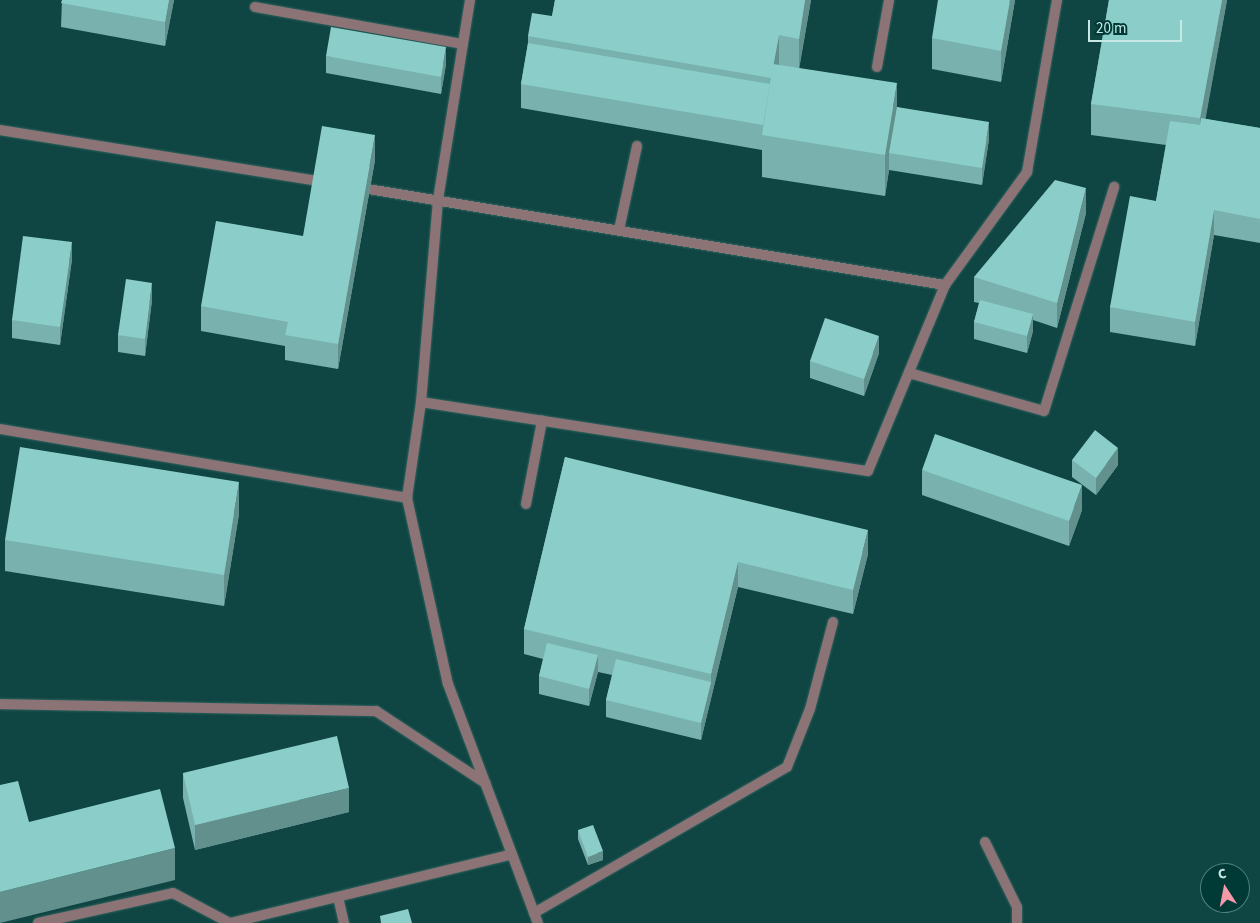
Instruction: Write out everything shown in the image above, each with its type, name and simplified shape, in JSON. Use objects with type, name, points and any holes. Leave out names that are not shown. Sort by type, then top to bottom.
[{"type":"lane","points":[[470,0],[438,200],[421,402],[407,498],[448,684],[538,923]]},
{"type":"lane","points":[[877,67],[888,0]]},
{"type":"lane","points":[[421,402],[868,471],[945,285],[1027,172],[1057,0]]},
{"type":"lane","points":[[254,7],[463,44]]},
{"type":"lane","points":[[0,130],[438,200],[945,285]]},
{"type":"lane","points":[[619,230],[637,146]]},
{"type":"lane","points":[[909,373],[1044,411],[1114,187]]},
{"type":"lane","points":[[526,504],[542,421]]},
{"type":"lane","points":[[0,429],[407,498]]},
{"type":"lane","points":[[534,912],[787,767],[810,709],[833,622]]},
{"type":"lane","points":[[0,704],[376,711],[485,783]]},
{"type":"lane","points":[[985,842],[1016,906],[1016,923]]},
{"type":"lane","points":[[38,923],[173,893],[230,923],[512,854]]},
{"type":"lane","points":[[338,897],[344,923]]},
{"type":"building","points":[[62,0],[169,0],[165,22],[61,3]]},
{"type":"building","points":[[555,0],[805,0],[799,39],[779,35],[771,78],[528,36],[532,13],[552,16]]},
{"type":"building","points":[[938,0],[1010,0],[1001,51],[932,38]]},
{"type":"building","points":[[1109,0],[1222,0],[1200,118],[1091,104]]},
{"type":"building","points":[[331,27],[446,47],[441,77],[326,56]]},
{"type":"building","points":[[528,43],[770,84],[763,125],[521,84]]},
{"type":"building","points":[[773,64],[897,83],[885,155],[762,135]]},
{"type":"building","points":[[897,107],[989,122],[982,168],[889,153]]},
{"type":"building","points":[[1201,118],[1260,128],[1260,219],[1214,210],[1195,322],[1110,307],[1130,196],[1156,201],[1170,121],[1200,125]]},
{"type":"building","points":[[322,126],[375,135],[338,344],[285,335],[288,322],[201,306],[216,221],[303,236]]},
{"type":"building","points":[[1055,180],[1086,188],[1057,303],[974,277]]},
{"type":"building","points":[[23,236],[72,242],[60,327],[12,320]]},
{"type":"building","points":[[126,279],[152,283],[145,339],[118,335]]},
{"type":"building","points":[[980,300],[1033,314],[1027,336],[974,322]]},
{"type":"building","points":[[825,318],[879,336],[864,379],[810,361]]},
{"type":"building","points":[[1095,430],[1118,448],[1096,478],[1072,460]]},
{"type":"building","points":[[935,434],[1082,485],[1069,521],[922,470]]},
{"type":"building","points":[[20,447],[239,482],[224,575],[5,540]]},
{"type":"building","points":[[565,457],[868,530],[853,590],[738,562],[711,674],[524,629]]},
{"type":"building","points":[[547,643],[598,655],[589,689],[539,676]]},
{"type":"building","points":[[616,659],[711,682],[701,723],[606,700]]},
{"type":"building","points":[[337,736],[349,788],[195,825],[183,773]]},
{"type":"building","points":[[18,781],[29,822],[160,789],[175,848],[0,892],[0,785]]},
{"type":"building","points":[[593,825],[603,851],[588,857],[578,830]]},
{"type":"building","points":[[408,909],[412,923],[381,923],[380,916]]}]
